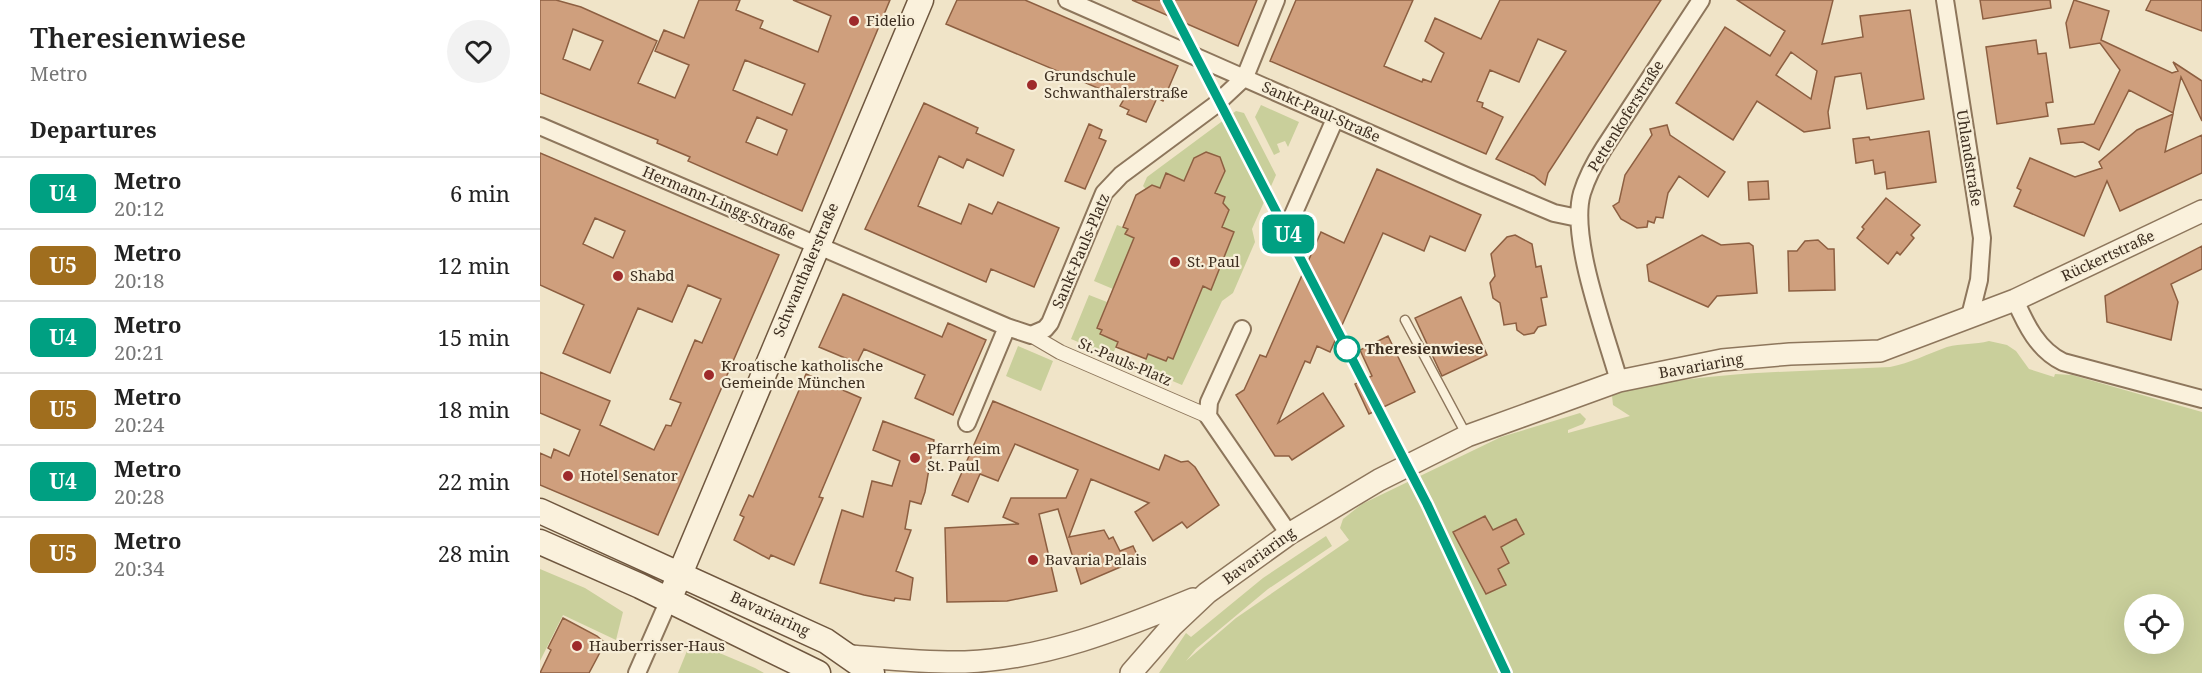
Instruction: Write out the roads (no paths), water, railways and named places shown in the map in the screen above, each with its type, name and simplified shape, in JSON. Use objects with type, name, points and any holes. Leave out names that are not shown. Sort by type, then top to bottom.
[{"type":"main road","name":"Schwanthalerstraße","points":[[669,600],[816,245],[921,0]]},
{"type":"main road","name":"Bavariaring","points":[[540,511],[826,640],[851,656]]},
{"type":"main road","name":"Bavariaring","points":[[540,542],[669,600],[818,673]]},
{"type":"main road","points":[[851,656],[872,673]]},
{"type":"street","name":"Sankt-Paul-Straße","points":[[1067,0],[1554,213],[1578,218]]},
{"type":"street","points":[[1245,76],[1276,0]]},
{"type":"street","name":"Pettenkoferstraße","points":[[1619,381],[1587,268],[1578,218],[1581,194],[1589,173],[1701,0]]},
{"type":"street","name":"Uhlandstraße","points":[[1945,0],[1982,238],[1979,280],[1970,316]]},
{"type":"street","name":"Sankt-Pauls-Platz","points":[[1031,335],[1045,329],[1050,323],[1097,206],[1112,183],[1214,106],[1245,76]]},
{"type":"street","points":[[1292,217],[1335,119]]},
{"type":"street","name":"Hermann-Lingg-Straße","points":[[540,126],[1007,327],[1031,335]]},
{"type":"street","name":"Rückertstraße","points":[[2015,300],[2202,211]]},
{"type":"street","points":[[2015,300],[2024,322],[2048,355],[2062,362],[2202,399]]},
{"type":"street","name":"Bavariaring","points":[[1131,673],[1172,626],[1208,593],[1289,534],[1379,480],[1467,436],[1619,381],[1722,360],[1790,354],[1880,351],[2015,300]]},
{"type":"street","points":[[967,423],[1007,327]]},
{"type":"street","points":[[1242,329],[1209,402],[1208,416],[1289,534]]},
{"type":"street","name":"St.-Pauls-Platz","points":[[1031,335],[1060,352],[1208,416]]},
{"type":"street","name":"Bavariaring","points":[[851,656],[956,662],[1026,654],[1099,635],[1208,593]]},
{"type":"street","name":"Schwanthalerstraße","points":[[637,673],[669,600]]},
{"type":"lane","points":[[1405,320],[1467,436]]},
{"type":"metro line","name":"U4","points":[[1167,0],[1427,504],[1506,673]]},
{"type":"place","name":"Fidelio","points":[[854,21]]},
{"type":"place","name":"Grundschule Schwanthalerstraße","points":[[1032,85]]},
{"type":"place","name":"St. Paul","points":[[1175,262]]},
{"type":"place","name":"Shabd","points":[[618,276]]},
{"type":"place","name":"Theresienwiese","points":[[1347,349]]},
{"type":"place","name":"Kroatische katholische Gemeinde München","points":[[709,375]]},
{"type":"place","name":"Pfarrheim St. Paul","points":[[915,458]]},
{"type":"place","name":"Hotel Senator","points":[[568,476]]},
{"type":"place","name":"Bavaria Palais","points":[[1033,560]]},
{"type":"place","name":"Hauberrisser-Haus","points":[[577,646]]}]
